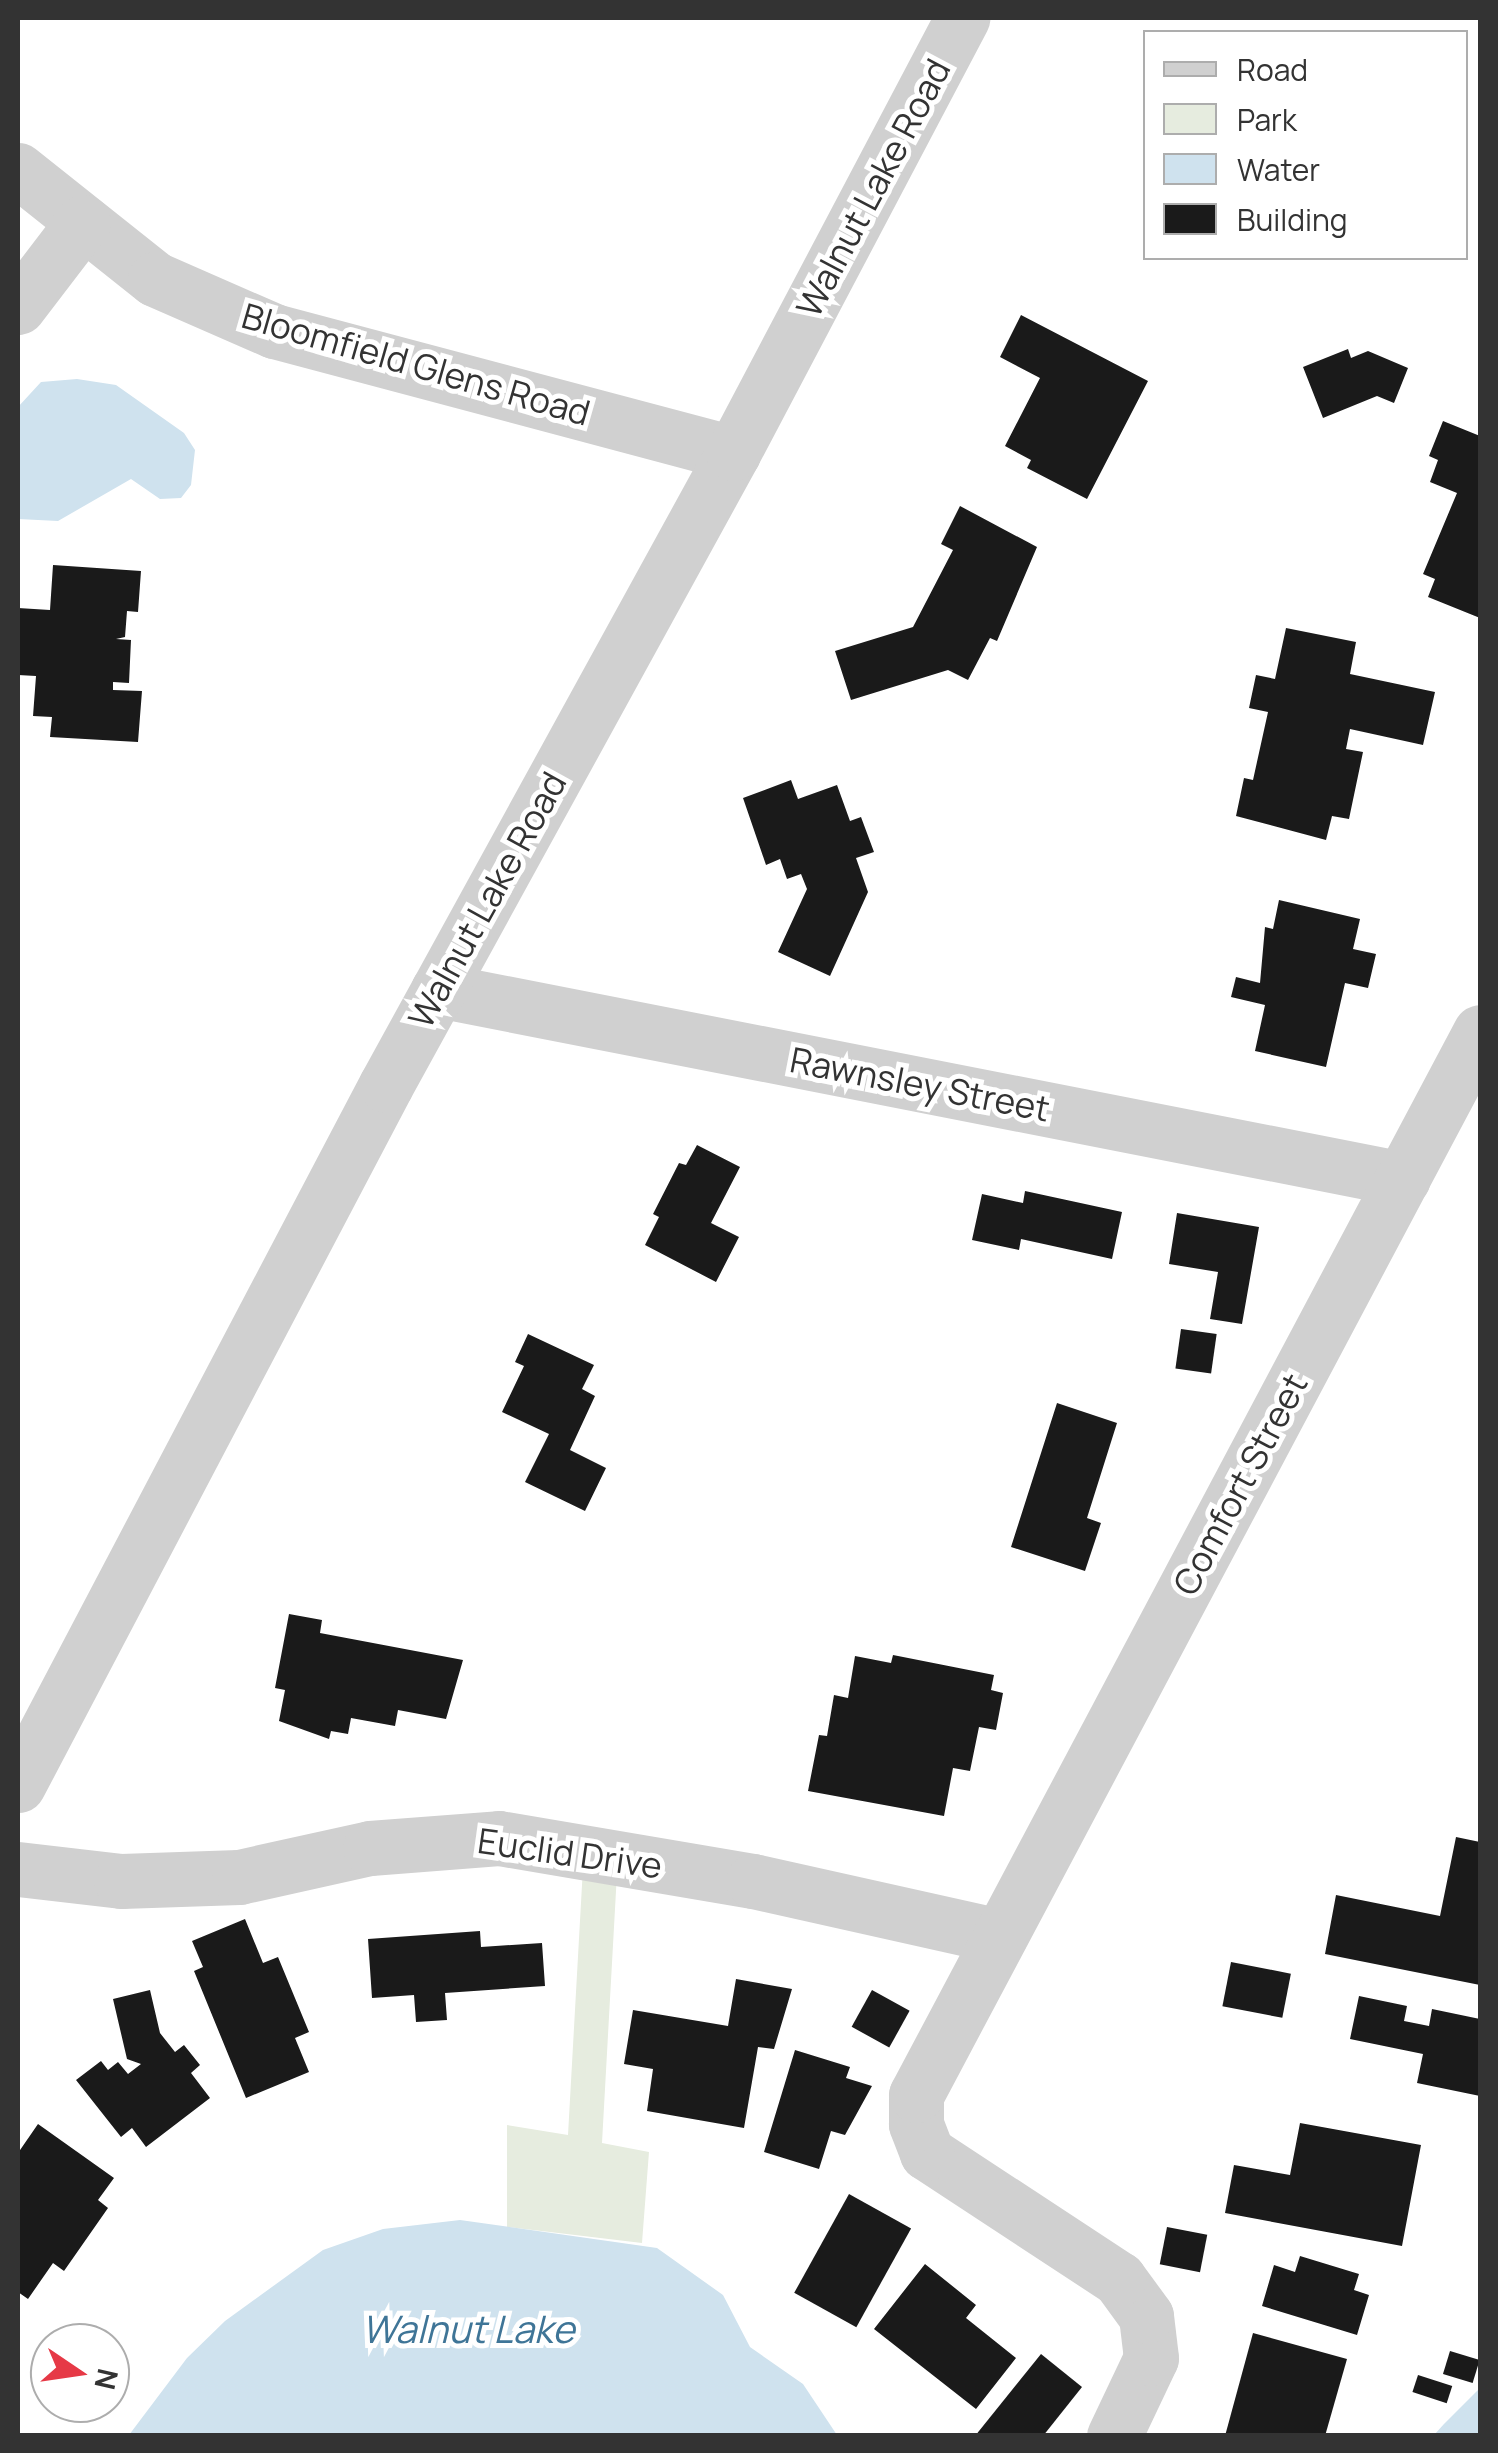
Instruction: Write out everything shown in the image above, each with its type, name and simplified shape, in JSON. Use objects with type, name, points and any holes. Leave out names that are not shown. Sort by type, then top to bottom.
[{"type":"street","name":"Walnut Lake Road","points":[[18,1785],[438,990],[733,453],[962,18]]},
{"type":"street","name":"Bloomfield Glens Road","points":[[18,170],[155,279],[274,331],[733,453]]},
{"type":"street","points":[[18,307],[83,222]]},
{"type":"street","name":"Rawnsley Street","points":[[438,990],[1402,1179]]},
{"type":"street","name":"Comfort Street","points":[[1114,2436],[1151,2358],[1146,2316],[1119,2280],[927,2153],[916,2124],[916,2094],[1480,1032]]},
{"type":"street","name":"Euclid Drive","points":[[18,1869],[121,1881],[238,1877],[370,1848],[499,1838],[753,1881],[1000,1936]]},
{"type":"green space","points":[[583,1867],[617,1873],[602,2143],[649,2152],[642,2243],[507,2227],[507,2125],[568,2135]]},
{"type":"water","points":[[77,379],[116,385],[184,433],[195,450],[191,485],[181,498],[160,499],[131,479],[58,521],[18,519],[18,407],[41,382]]},
{"type":"water","name":"Walnut Lake","points":[[460,2220],[657,2248],[723,2295],[750,2347],[803,2384],[837,2435],[129,2435],[187,2358],[225,2321],[323,2250],[383,2229]]},
{"type":"water","points":[[1480,2388],[1480,2435],[1434,2435],[1444,2424]]},
{"type":"building","points":[[1021,315],[1148,381],[1087,499],[1027,468],[1031,460],[1005,446],[1040,378],[1000,357]]},
{"type":"building","points":[[1348,349],[1351,358],[1368,351],[1408,368],[1394,403],[1377,396],[1323,418],[1303,367]]},
{"type":"building","points":[[1443,421],[1480,436],[1480,618],[1428,597],[1435,579],[1423,574],[1457,493],[1430,482],[1438,460],[1429,456]]},
{"type":"building","points":[[960,506],[1037,547],[997,641],[990,638],[968,680],[948,670],[851,700],[835,651],[913,627],[953,550],[941,544]]},
{"type":"building","points":[[53,565],[141,571],[138,612],[127,611],[125,637],[116,639],[131,640],[129,683],[113,682],[113,690],[142,691],[138,742],[50,737],[52,717],[33,716],[36,676],[18,675],[18,608],[50,610]]},
{"type":"building","points":[[1286,628],[1356,642],[1350,674],[1435,692],[1423,745],[1350,729],[1346,749],[1363,752],[1349,819],[1332,816],[1326,840],[1236,816],[1244,778],[1253,780],[1268,712],[1249,708],[1256,675],[1275,679]]},
{"type":"building","points":[[791,780],[798,799],[837,785],[850,821],[861,817],[874,852],[856,858],[868,892],[830,976],[778,952],[807,889],[801,874],[787,879],[780,859],[766,865],[743,798]]},
{"type":"building","points":[[1279,900],[1360,919],[1353,949],[1376,954],[1368,988],[1345,983],[1326,1067],[1255,1051],[1265,1005],[1231,997],[1236,977],[1260,983],[1265,927],[1273,929]]},
{"type":"building","points":[[697,1145],[740,1167],[711,1223],[739,1237],[716,1282],[645,1245],[659,1217],[653,1214],[679,1163],[686,1165]]},
{"type":"building","points":[[1025,1191],[1122,1212],[1112,1259],[1021,1239],[1019,1250],[972,1240],[982,1194],[1023,1203]]},
{"type":"building","points":[[1177,1213],[1259,1227],[1242,1324],[1210,1319],[1218,1272],[1169,1264]]},
{"type":"building","points":[[1181,1329],[1217,1334],[1211,1374],[1175,1369]]},
{"type":"building","points":[[528,1334],[594,1365],[582,1389],[595,1396],[570,1450],[606,1468],[585,1511],[525,1482],[549,1434],[502,1412],[524,1366],[515,1362]]},
{"type":"building","points":[[1057,1403],[1117,1423],[1087,1518],[1101,1523],[1085,1571],[1011,1547]]},
{"type":"building","points":[[289,1614],[322,1620],[320,1633],[463,1660],[446,1719],[398,1710],[395,1726],[351,1718],[348,1734],[331,1731],[329,1739],[279,1721],[285,1690],[275,1688]]},
{"type":"building","points":[[893,1655],[994,1675],[991,1690],[1003,1693],[996,1730],[979,1727],[970,1771],[953,1768],[944,1816],[808,1791],[819,1735],[827,1736],[834,1695],[848,1698],[855,1656],[891,1663]]},
{"type":"building","points":[[1456,1837],[1480,1842],[1480,1985],[1325,1954],[1336,1895],[1440,1916]]},
{"type":"building","points":[[245,1919],[263,1963],[278,1957],[309,2032],[295,2038],[309,2072],[246,2098],[194,1971],[203,1967],[192,1941]]},
{"type":"building","points":[[480,1931],[481,1947],[542,1943],[545,1986],[445,1993],[447,2020],[416,2022],[414,1995],[372,1998],[368,1939]]},
{"type":"building","points":[[1231,1962],[1291,1974],[1282,2018],[1222,2006]]},
{"type":"building","points":[[736,1979],[792,1989],[774,2049],[758,2047],[744,2128],[647,2111],[653,2069],[624,2064],[633,2010],[728,2026]]},
{"type":"building","points":[[150,1990],[160,2033],[175,2052],[184,2045],[200,2065],[191,2073],[210,2098],[146,2147],[132,2128],[121,2137],[76,2080],[101,2061],[108,2070],[118,2062],[128,2074],[141,2064],[127,2059],[113,1999]]},
{"type":"building","points":[[872,1990],[910,2011],[889,2048],[852,2027]]},
{"type":"building","points":[[1359,1996],[1407,2006],[1404,2021],[1429,2026],[1432,2009],[1480,2019],[1480,2096],[1417,2083],[1423,2054],[1350,2039]]},
{"type":"building","points":[[795,2050],[850,2067],[846,2078],[872,2086],[845,2135],[831,2131],[819,2169],[764,2152]]},
{"type":"building","points":[[1300,2123],[1421,2145],[1402,2246],[1225,2213],[1234,2165],[1290,2175]]},
{"type":"building","points":[[38,2124],[114,2178],[98,2200],[108,2208],[64,2271],[53,2263],[28,2299],[18,2292],[18,2153]]},
{"type":"building","points":[[849,2194],[911,2228],[856,2327],[794,2293]]},
{"type":"building","points":[[1167,2227],[1207,2235],[1200,2272],[1160,2264]]},
{"type":"building","points":[[1300,2256],[1359,2274],[1354,2290],[1369,2295],[1357,2335],[1262,2306],[1274,2265],[1295,2272]]},
{"type":"building","points":[[925,2264],[976,2305],[966,2318],[1016,2358],[976,2409],[874,2329]]},
{"type":"building","points":[[1253,2333],[1347,2359],[1325,2436],[1225,2436]]},
{"type":"building","points":[[1450,2351],[1480,2360],[1473,2383],[1443,2374]]},
{"type":"building","points":[[1041,2354],[1082,2387],[1043,2436],[975,2436]]},
{"type":"building","points":[[1418,2375],[1452,2386],[1447,2403],[1412,2392]]}]
